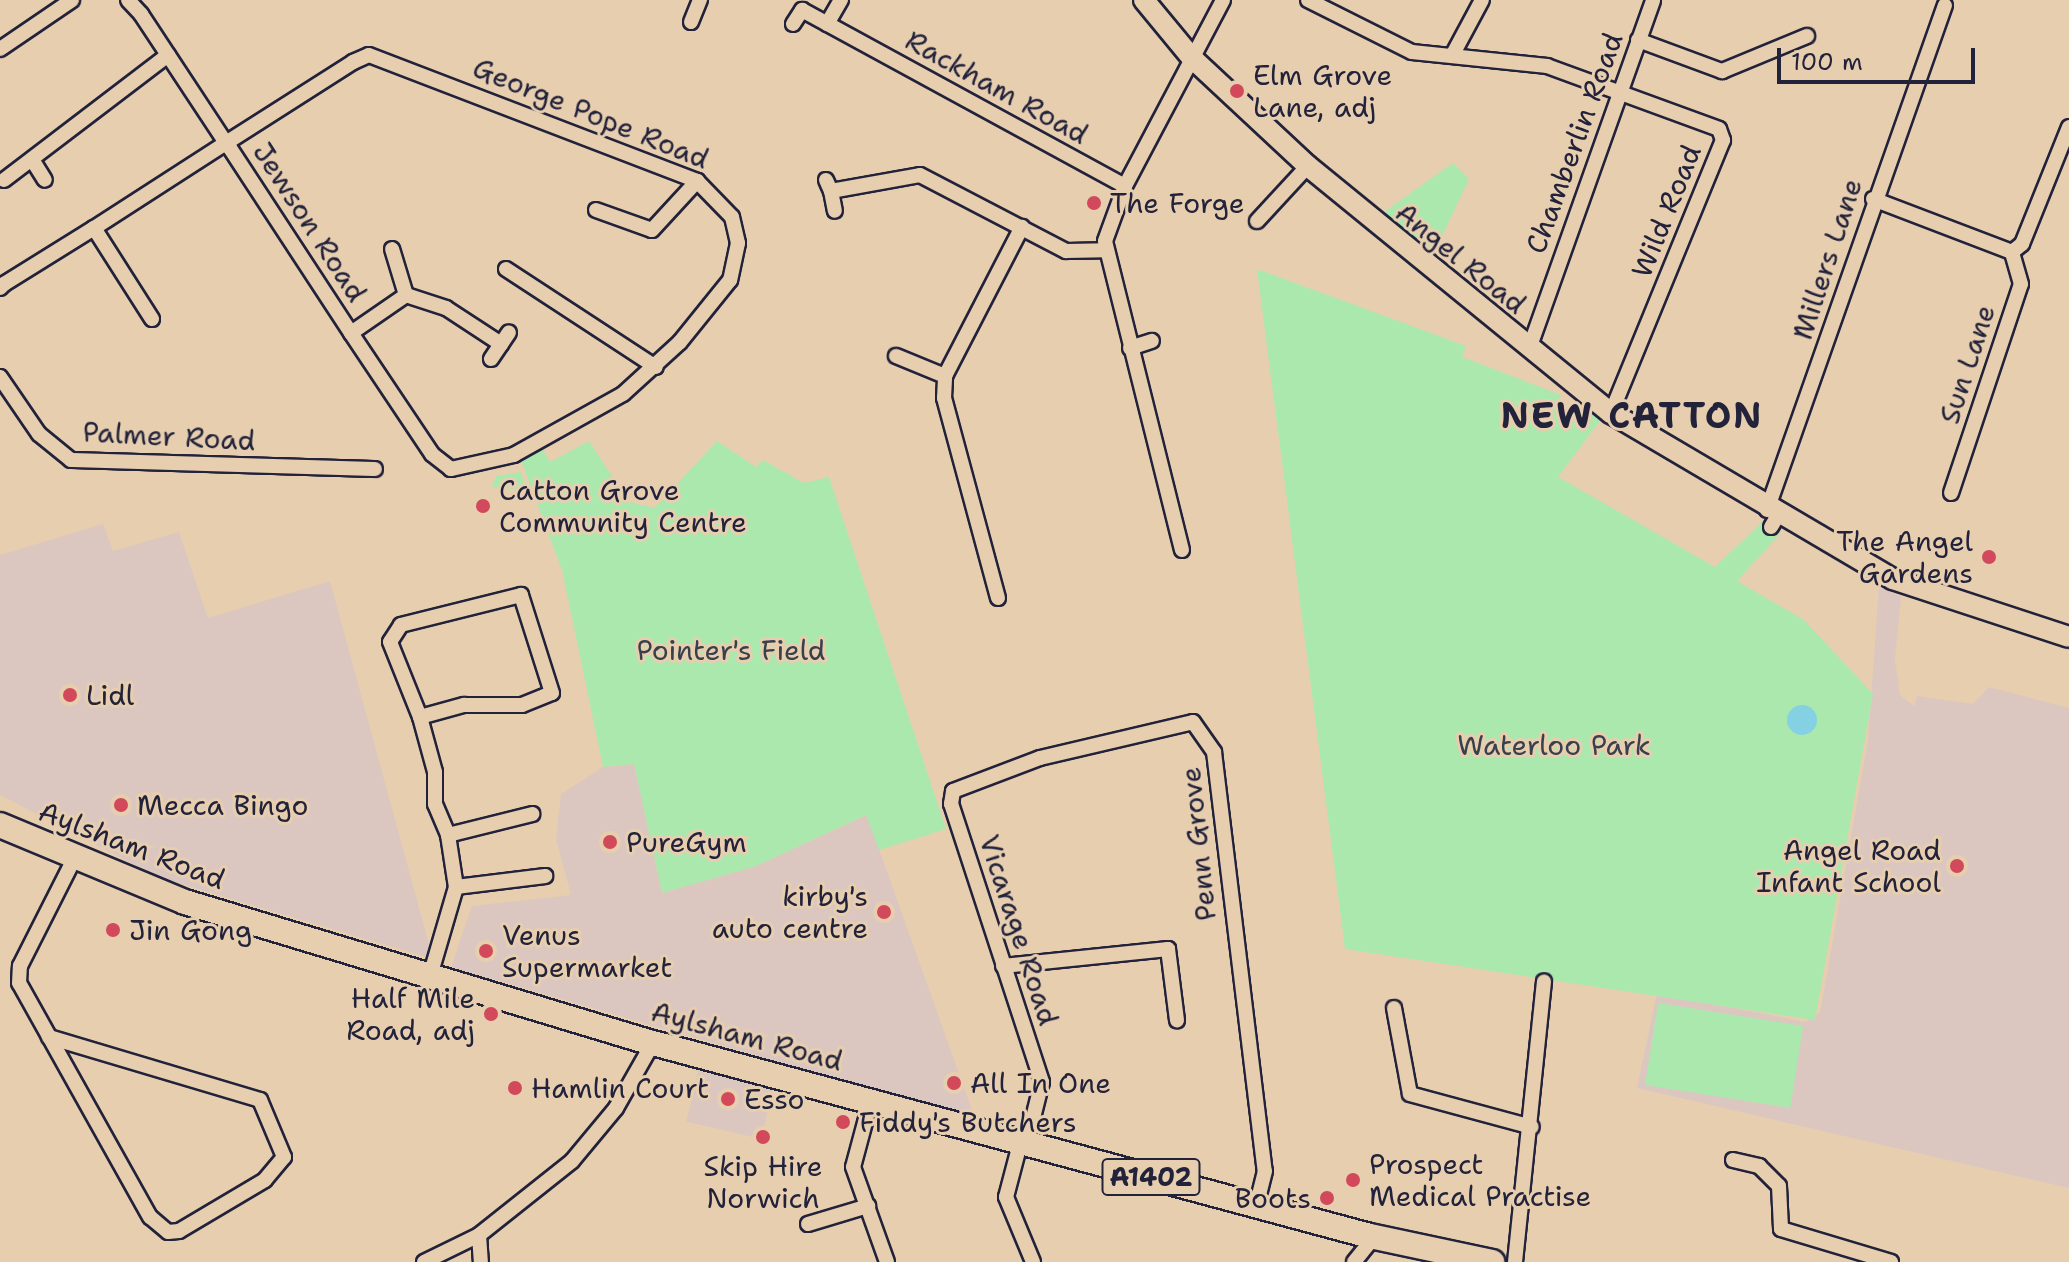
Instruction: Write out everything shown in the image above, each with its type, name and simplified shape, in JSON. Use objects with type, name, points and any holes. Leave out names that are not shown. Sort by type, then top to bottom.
[{"type":"main road","name":"Aylsham Road","points":[[0,825],[74,859],[185,902],[653,1043],[1374,1237],[1492,1262]]},
{"type":"street","points":[[0,49],[72,0]]},
{"type":"street","name":"Jewson Road","points":[[128,0],[168,55],[432,454],[451,469]]},
{"type":"street","points":[[691,22],[700,0]]},
{"type":"street","points":[[827,24],[841,0]]},
{"type":"street","name":"Angel Road","points":[[1144,0],[1192,58],[1308,166],[1611,413],[1772,518],[1893,579],[2068,633]]},
{"type":"street","points":[[1182,550],[1105,250],[1125,186],[1223,0]]},
{"type":"street","name":"Wild Road","points":[[1308,0],[1412,52],[1547,66],[1719,129],[1723,140],[1611,413]]},
{"type":"street","points":[[1453,54],[1482,0]]},
{"type":"street","name":"Chamberlin Road","points":[[1529,349],[1653,0]]},
{"type":"street","name":"Rackham Road","points":[[793,24],[805,5],[827,24],[1125,186]]},
{"type":"street","name":"Millers Lane","points":[[1772,518],[1931,23],[1945,5]]},
{"type":"street","points":[[1638,40],[1722,71],[1807,36]]},
{"type":"street","points":[[4,180],[33,161],[168,55]]},
{"type":"street","name":"George Pope Road","points":[[226,143],[369,55],[697,181],[732,217],[736,260],[709,310],[656,367],[531,447],[494,463],[451,469]]},
{"type":"street","points":[[1873,199],[2012,252],[2064,154],[2069,127]]},
{"type":"street","points":[[0,288],[226,143]]},
{"type":"street","points":[[33,161],[45,180]]},
{"type":"street","points":[[1257,221],[1308,166]]},
{"type":"street","points":[[835,211],[828,185],[920,175],[1066,251],[1105,250]]},
{"type":"street","points":[[596,210],[632,233],[661,227],[697,181]]},
{"type":"street","points":[[998,598],[944,398],[945,376],[1022,227]]},
{"type":"street","points":[[94,228],[152,319]]},
{"type":"street","points":[[392,249],[406,295]]},
{"type":"street","name":"Sun Lane","points":[[1951,493],[2021,284],[2012,252]]},
{"type":"street","points":[[506,269],[656,367]]},
{"type":"street","points":[[351,333],[406,295]]},
{"type":"street","points":[[406,295],[446,308],[505,338],[491,359]]},
{"type":"street","points":[[1130,348],[1152,341]]},
{"type":"street","points":[[896,356],[945,376]]},
{"type":"street","name":"Palmer Road","points":[[0,377],[39,434],[71,460],[375,469]]},
{"type":"street","points":[[420,717],[464,705],[522,705],[552,693],[521,595],[394,631],[390,642],[420,717],[435,772],[435,804],[448,835],[456,887],[430,976]]},
{"type":"street","name":"Penn Grove","points":[[960,783],[1180,722],[1210,738],[1265,1171],[1256,1206]]},
{"type":"street","name":"Vicarage Road","points":[[960,783],[951,804],[1042,1082],[1006,1197],[1033,1262]]},
{"type":"street","points":[[448,835],[532,814]]},
{"type":"street","points":[[49,1037],[260,1100],[283,1145],[278,1169],[179,1231],[159,1228],[49,1037],[17,973],[74,859]]},
{"type":"street","points":[[456,887],[545,876]]},
{"type":"street","points":[[1003,966],[1168,949],[1177,1020]]},
{"type":"street","points":[[1515,1262],[1532,1127],[1544,981]]},
{"type":"street","points":[[1394,1008],[1410,1094],[1532,1127]]},
{"type":"street","points":[[424,1262],[479,1235],[572,1161],[616,1108],[653,1043]]},
{"type":"street","points":[[871,1100],[853,1167],[887,1262]]},
{"type":"street","points":[[1733,1160],[1766,1171],[1779,1186],[1781,1229],[1891,1262]]},
{"type":"street","points":[[808,1224],[868,1206]]},
{"type":"street","points":[[479,1235],[481,1262]]},
{"type":"street","points":[[1354,1262],[1374,1237]]},
{"type":"shaded area","points":[[103,524],[113,551],[179,532],[208,618],[330,581],[433,959],[158,877],[0,795],[0,555]]},
{"type":"shaded area","name":"Angel Road Infant School","points":[[1879,586],[1901,597],[1895,659],[1900,695],[1914,706],[1917,696],[1973,704],[1989,687],[2069,708],[2069,1188],[1637,1088],[1657,993],[1805,1022],[1820,1013],[1868,740]]},
{"type":"shaded area","points":[[634,764],[662,893],[756,866],[867,815],[975,1119],[451,967],[472,906],[571,895],[556,839],[561,794],[603,767]]},
{"type":"shaded area","points":[[698,1071],[773,1088],[761,1139],[686,1122]]},
{"type":"green space","points":[[1453,163],[1469,179],[1433,255],[1384,212]]},
{"type":"green space","name":"Waterloo Park","points":[[1257,269],[1466,346],[1462,357],[1561,395],[1556,406],[1567,415],[1591,409],[1602,418],[1558,477],[1715,567],[1762,522],[1781,533],[1737,581],[1804,620],[1873,694],[1815,1020],[1345,949]]},
{"type":"green space","name":"Pointer's Field","points":[[589,441],[629,502],[655,508],[717,441],[756,467],[763,460],[804,483],[829,477],[946,829],[879,850],[866,815],[756,866],[662,893],[634,764],[603,767],[562,570],[521,460],[543,450],[550,462]]},
{"type":"green space","points":[[521,472],[527,490],[492,487],[496,476]]},
{"type":"green space","points":[[1658,1003],[1803,1026],[1790,1108],[1645,1085]]},
{"type":"water","points":[[1802,705],[1813,709],[1817,720],[1813,731],[1802,735],[1791,731],[1787,720],[1791,709]]},
{"type":"place","name":"Elm Grove Lane, adj","points":[[1237,91]]},
{"type":"place","name":"The Forge","points":[[1094,203]]},
{"type":"place","name":"Catton Grove Community Centre","points":[[483,506]]},
{"type":"place","name":"The Angel Gardens","points":[[1989,557]]},
{"type":"place","name":"Lidl","points":[[70,695]]},
{"type":"place","name":"Mecca Bingo","points":[[121,805]]},
{"type":"place","name":"PureGym","points":[[610,842]]},
{"type":"place","name":"Angel Road Infant School","points":[[1957,866]]},
{"type":"place","name":"kirby's auto centre","points":[[884,912]]},
{"type":"place","name":"Jin Gong","points":[[113,930]]},
{"type":"place","name":"Venus Supermarket","points":[[486,951]]},
{"type":"place","name":"Half Mile Road, adj","points":[[491,1014]]},
{"type":"place","name":"All In One","points":[[954,1083]]},
{"type":"place","name":"Hamlin Court","points":[[515,1088]]},
{"type":"place","name":"Esso","points":[[728,1099]]},
{"type":"place","name":"Fiddy's Butchers","points":[[843,1122]]},
{"type":"place","name":"Skip Hire Norwich","points":[[763,1137]]},
{"type":"place","name":"Prospect Medical Practise","points":[[1353,1180]]},
{"type":"place","name":"Boots","points":[[1327,1198]]},
{"type":"district","name":"NEW CATTON","points":[[1632,416]]}]
